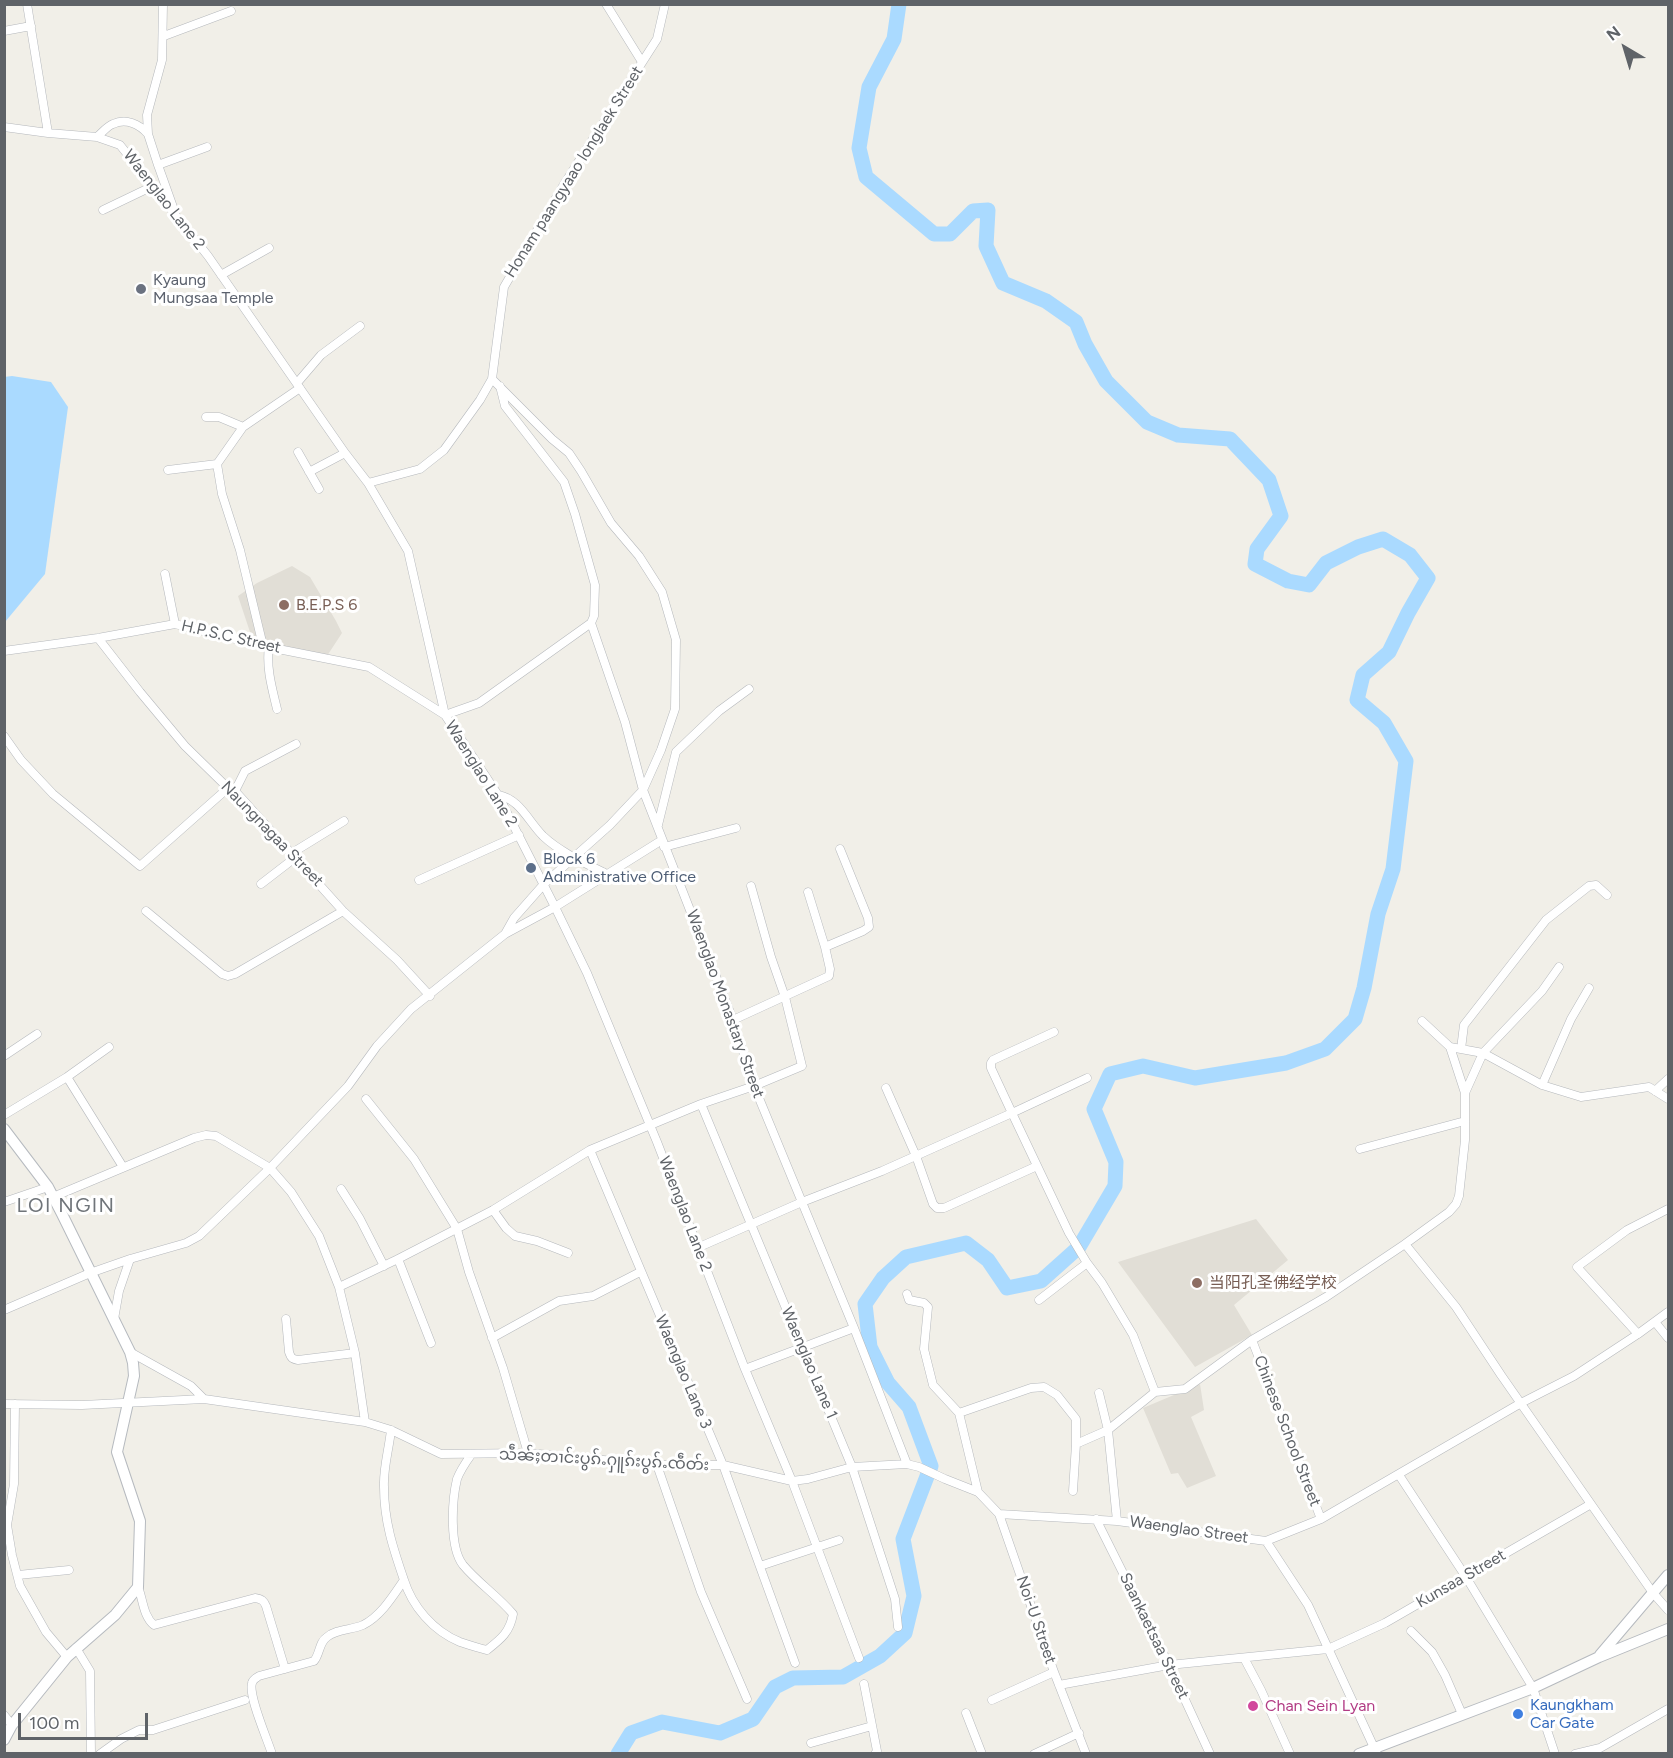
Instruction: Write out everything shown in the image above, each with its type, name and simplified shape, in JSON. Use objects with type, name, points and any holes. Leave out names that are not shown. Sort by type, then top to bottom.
[{"type":"street","points":[[27,4],[48,134]]},
{"type":"street","points":[[164,4],[162,60],[147,115],[148,134],[176,214]]},
{"type":"street","points":[[606,4],[642,62]]},
{"type":"street","name":"Honam paangyaao longlaek Street","points":[[368,483],[420,469],[444,450],[480,400],[492,379],[504,287],[563,186],[657,39],[665,4]]},
{"type":"street","points":[[164,36],[231,11]]},
{"type":"street","points":[[4,31],[31,26]]},
{"type":"street","points":[[97,137],[112,124],[130,122],[141,126],[148,134]]},
{"type":"street","name":"Waenglao Lane 2","points":[[4,127],[48,134],[97,137],[120,145],[221,274],[368,483],[408,551],[445,715],[498,795],[587,973],[651,1125],[745,1369],[792,1480],[859,1658]]},
{"type":"street","points":[[158,165],[207,147]]},
{"type":"street","points":[[103,210],[153,186]]},
{"type":"street","points":[[221,274],[269,248]]},
{"type":"street","points":[[277,709],[266,646],[222,494],[217,464],[243,427],[298,385],[321,355],[360,326]]},
{"type":"street","points":[[492,379],[569,453],[611,523],[639,556],[662,592],[676,640],[675,709],[661,750],[643,790],[610,825],[544,884],[514,918],[505,934]]},
{"type":"street","points":[[445,715],[479,703],[591,623],[594,616],[595,585],[564,482],[505,406],[499,385]]},
{"type":"street","points":[[206,417],[219,417],[243,427]]},
{"type":"street","points":[[298,452],[319,489]]},
{"type":"street","points":[[309,472],[345,453]]},
{"type":"street","points":[[168,470],[217,464]]},
{"type":"street","points":[[165,574],[175,624]]},
{"type":"street","points":[[591,623],[625,722],[643,790],[663,844]]},
{"type":"street","name":"H.P.S.C Street","points":[[4,651],[98,638],[175,624],[369,667],[445,715]]},
{"type":"street","name":"Naungnagaa Street","points":[[98,638],[185,746],[232,789],[343,911],[397,960],[430,996]]},
{"type":"street","points":[[657,827],[676,752],[719,711],[749,689]]},
{"type":"street","points":[[4,736],[21,760],[52,794],[140,866],[232,789],[245,771],[296,744]]},
{"type":"street","points":[[498,795],[507,797],[519,806],[543,836],[573,857],[609,875]]},
{"type":"street","points":[[261,884],[294,855],[344,821]]},
{"type":"street","points":[[4,1310],[90,1273],[186,1243],[199,1236],[270,1168],[348,1086],[376,1046],[411,1009],[505,934],[663,844],[736,828]]},
{"type":"street","points":[[419,880],[519,835]]},
{"type":"street","name":"Waenglao Monastary Street","points":[[663,844],[733,1020],[754,1086],[854,1328],[907,1464]]},
{"type":"street","points":[[825,947],[869,927],[868,918],[840,849]]},
{"type":"street","points":[[1461,1049],[1464,1024],[1546,920],[1588,886],[1596,885],[1607,895]]},
{"type":"street","points":[[339,1287],[493,1210],[590,1150],[701,1104],[754,1086],[802,1066],[785,997],[751,886]]},
{"type":"street","points":[[733,1020],[829,976],[830,969],[825,947],[808,892]]},
{"type":"street","points":[[146,911],[222,974],[228,976],[343,911]]},
{"type":"street","points":[[1465,1093],[1483,1053],[1542,991],[1559,967]]},
{"type":"street","points":[[1542,1085],[1570,1019],[1589,988]]},
{"type":"street","points":[[1252,1340],[1326,1297],[1405,1244],[1449,1212],[1456,1204],[1459,1196],[1465,1140],[1465,1093],[1450,1047],[1422,1021]]},
{"type":"street","points":[[1054,1032],[993,1060],[992,1068],[1069,1233],[1133,1335],[1155,1392],[1108,1430],[1076,1444]]},
{"type":"street","points":[[4,1056],[37,1034]]},
{"type":"street","points":[[4,1115],[67,1077],[109,1047]]},
{"type":"street","points":[[1450,1047],[1483,1053],[1542,1085],[1581,1097],[1648,1088],[1668,1099]]},
{"type":"street","points":[[67,1077],[123,1167]]},
{"type":"street","points":[[698,1248],[802,1202],[882,1172],[1087,1078]]},
{"type":"street","points":[[1655,1091],[1668,1079]]},
{"type":"street","points":[[886,1088],[937,1208],[944,1208],[1037,1166]]},
{"type":"street","points":[[366,1099],[414,1160],[457,1228],[469,1272],[503,1368],[528,1454]]},
{"type":"street","name":"Waenglao Lane 1","points":[[701,1104],[852,1467],[895,1599],[898,1627]]},
{"type":"street","points":[[1360,1149],[1465,1120]]},
{"type":"street","points":[[4,1129],[50,1192],[130,1352],[134,1376],[117,1452],[140,1521],[138,1587],[150,1622],[154,1625],[255,1598],[261,1599],[266,1606],[285,1669]]},
{"type":"street","points":[[4,1202],[50,1192],[206,1135],[216,1136],[270,1168],[291,1192],[319,1236],[339,1287],[355,1353],[364,1422]]},
{"type":"street","name":"Waenglao Lane 3","points":[[590,1150],[723,1465],[795,1663]]},
{"type":"street","points":[[341,1189],[360,1219],[384,1266]]},
{"type":"street","points":[[1638,1334],[1577,1267],[1627,1230],[1668,1209]]},
{"type":"street","points":[[493,1210],[515,1236],[537,1241],[568,1253]]},
{"type":"street","points":[[1405,1244],[1456,1307],[1653,1593],[1668,1611]]},
{"type":"street","points":[[114,1320],[119,1291],[130,1259]]},
{"type":"street","points":[[398,1259],[431,1343]]},
{"type":"street","points":[[1039,1300],[1087,1263]]},
{"type":"street","points":[[492,1338],[559,1301],[593,1296],[640,1272]]},
{"type":"street","points":[[908,1293],[909,1300],[924,1303],[928,1307],[924,1348],[933,1385],[959,1413],[978,1492]]},
{"type":"street","name":"Waenglao Street","points":[[999,1514],[1117,1521],[1266,1541],[1321,1520],[1521,1403],[1574,1376],[1668,1312]]},
{"type":"street","points":[[286,1319],[290,1357],[294,1359],[355,1353]]},
{"type":"street","points":[[1655,1322],[1668,1338]]},
{"type":"street","points":[[745,1369],[854,1328]]},
{"type":"street","name":"Chinese School Street","points":[[1155,1392],[1185,1389],[1252,1340],[1321,1520]]},
{"type":"street","points":[[130,1352],[191,1386],[204,1399]]},
{"type":"street","points":[[959,1413],[1031,1388],[1044,1387],[1057,1395],[1076,1419],[1073,1491]]},
{"type":"street","points":[[1099,1393],[1108,1430],[1117,1521]]},
{"type":"street","name":"သဵၼ်ႈတၢင်းပွၵ်ႉႁူၵ်းပွၵ်ႉၸဵတ်း","points":[[4,1404],[127,1404],[204,1399],[364,1422],[392,1430],[441,1454],[528,1454],[657,1464],[723,1465],[792,1480],[808,1479],[852,1467],[907,1464],[978,1492]]},
{"type":"street","points":[[15,1404],[14,1485],[6,1525],[21,1586],[46,1632],[67,1657]]},
{"type":"street","points":[[392,1430],[383,1485],[385,1510],[388,1532],[409,1595],[420,1612],[438,1628],[458,1641],[487,1650],[511,1626],[513,1614],[462,1564],[453,1535],[453,1504],[456,1488],[459,1475],[471,1455]]},
{"type":"street","points":[[657,1464],[701,1592],[747,1699]]},
{"type":"street","points":[[1399,1475],[1466,1577],[1533,1688],[1555,1754]]},
{"type":"street","name":"Noi-U Street","points":[[978,1492],[999,1514],[1054,1672],[1086,1754]]},
{"type":"street","name":"Kunsaa Street","points":[[1059,1685],[1169,1665],[1328,1649],[1385,1623],[1591,1504]]},
{"type":"street","name":"Saankaetsaa Street","points":[[1096,1519],[1169,1665],[1210,1754]]},
{"type":"street","points":[[760,1566],[839,1540]]},
{"type":"street","points":[[1266,1541],[1308,1605],[1376,1751]]},
{"type":"street","points":[[18,1575],[69,1570]]},
{"type":"street","points":[[1599,1656],[1668,1575]]},
{"type":"street","points":[[272,1754],[252,1695],[254,1679],[314,1661],[327,1636],[364,1624],[385,1606],[404,1580]]},
{"type":"street","points":[[4,1740],[12,1725],[67,1657],[115,1616],[138,1587]]},
{"type":"street","points":[[1359,1754],[1376,1751],[1462,1714],[1533,1688],[1599,1656],[1668,1629]]},
{"type":"street","points":[[1411,1631],[1432,1652],[1462,1714]]},
{"type":"street","points":[[76,1648],[90,1671],[92,1754]]},
{"type":"street","points":[[1244,1658],[1290,1754]]},
{"type":"street","points":[[992,1700],[1054,1672]]},
{"type":"street","points":[[864,1684],[877,1750],[875,1754]]},
{"type":"street","points":[[100,1754],[139,1730],[153,1730],[245,1700]]},
{"type":"street","points":[[1575,1754],[1600,1748],[1668,1709]]},
{"type":"street","points":[[966,1713],[982,1754]]},
{"type":"street","points":[[4,1715],[12,1725]]},
{"type":"street","points":[[812,1743],[872,1726]]},
{"type":"street","points":[[1034,1754],[1079,1733]]},
{"type":"shaded area","name":"B.E.P.S 6","points":[[292,566],[310,577],[342,633],[325,659],[299,654],[275,653],[255,647],[238,596],[257,583]]},
{"type":"shaded area","name":"当阳孔圣佛经学校","points":[[1256,1219],[1288,1260],[1234,1305],[1252,1335],[1195,1367],[1118,1262]]},
{"type":"shaded area","points":[[1200,1384],[1204,1410],[1191,1417],[1216,1476],[1187,1488],[1178,1473],[1171,1474],[1143,1408]]},
{"type":"water","points":[[12,376],[51,382],[68,407],[45,574],[5,622],[4,377]]},
{"type":"waterway","points":[[618,1754],[631,1733],[662,1722],[720,1733],[753,1719],[775,1687],[793,1678],[843,1677],[880,1656],[905,1633],[914,1596],[903,1539],[931,1466],[909,1407],[888,1383],[870,1347],[865,1304],[883,1278],[906,1257],[966,1243],[988,1260],[1007,1288],[1041,1281],[1079,1247],[1115,1186],[1116,1162],[1094,1109],[1110,1074],[1143,1066],[1195,1078],[1286,1063],[1325,1049],[1355,1019],[1364,988],[1378,914],[1393,869],[1406,761],[1384,723],[1357,700],[1363,675],[1389,652],[1428,578],[1410,555],[1383,539],[1358,547],[1326,563],[1309,585],[1288,581],[1255,564],[1257,549],[1281,516],[1269,480],[1230,439],[1178,435],[1147,422],[1106,381],[1085,344],[1076,322],[1046,301],[1003,283],[986,246],[988,210],[973,211],[950,234],[934,234],[866,177],[859,148],[869,87],[894,39],[899,4]]},
{"type":"place","name":"Kyaung Mungsaa Temple","points":[[141,289]]},
{"type":"place","name":"B.E.P.S 6","points":[[284,605]]},
{"type":"place","name":"Block 6 Administrative Office","points":[[531,868]]},
{"type":"place","name":"当阳孔圣佛经学校","points":[[1197,1283]]},
{"type":"place","name":"Chan Sein Lyan","points":[[1253,1706]]},
{"type":"place","name":"Kaungkham Car Gate","points":[[1518,1714]]},
{"type":"district","name":"LOI NGIN","points":[[66,1206]]}]
